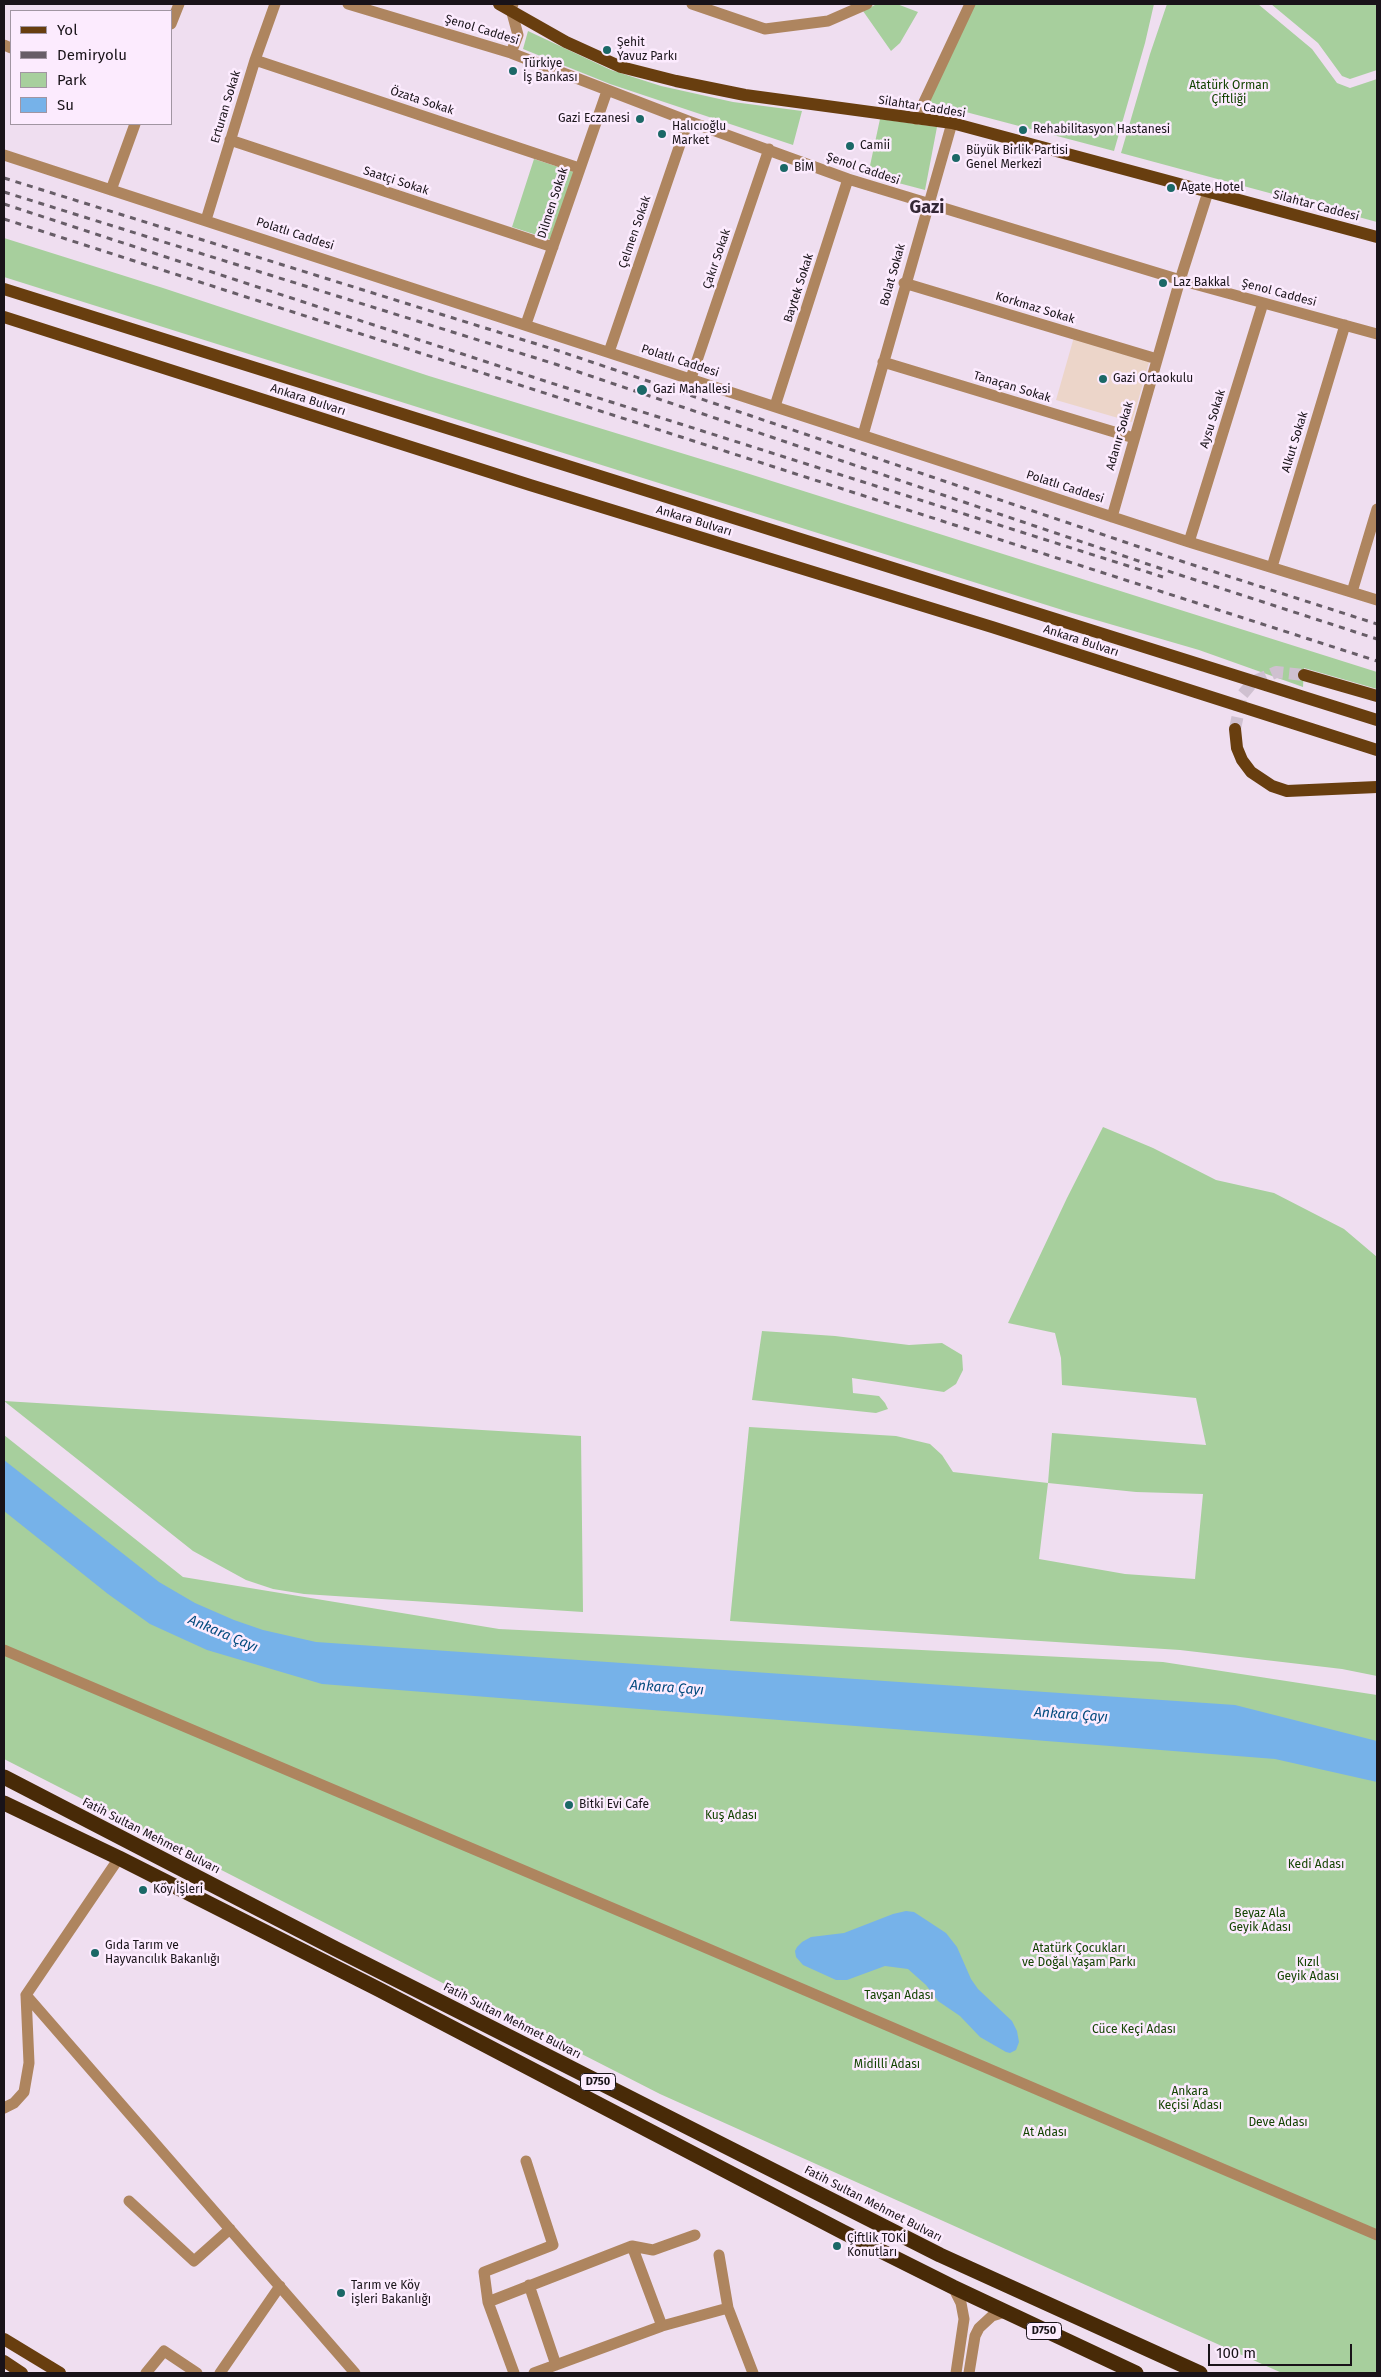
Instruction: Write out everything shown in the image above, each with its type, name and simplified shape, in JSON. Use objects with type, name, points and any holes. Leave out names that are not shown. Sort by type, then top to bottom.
[{"type":"highway","name":"Fatih Sultan Mehmet Bulvarı","points":[[4,1777],[336,1949],[940,2255],[1200,2373]]},
{"type":"highway","name":"D750","points":[[4,1803],[119,1858],[386,1994],[953,2287],[1136,2373]]},
{"type":"main road","name":"Silahtar Caddesi","points":[[507,5],[566,42],[622,67],[676,81],[745,95],[952,124],[1377,237]]},
{"type":"main road","name":"Ankara Bulvarı","points":[[4,288],[1377,720]]},
{"type":"main road","name":"Ankara Bulvarı","points":[[4,317],[521,482],[992,627],[1377,750]]},
{"type":"main road","points":[[1304,675],[1377,696]]},
{"type":"main road","points":[[1235,729],[1237,748],[1242,760],[1251,772],[1272,786],[1287,791],[1377,787]]},
{"type":"main road","points":[[4,2339],[60,2373]]},
{"type":"main road","points":[[4,2361],[22,2373]]},
{"type":"street","points":[[172,22],[179,4]]},
{"type":"street","name":"Erturan Sokak","points":[[206,220],[255,60],[275,4]]},
{"type":"street","name":"Şenol Caddesi","points":[[348,4],[511,53],[607,91],[769,149],[848,180],[1180,280],[1377,334]]},
{"type":"street","points":[[692,4],[765,29],[828,21],[867,4]]},
{"type":"street","points":[[916,119],[970,4]]},
{"type":"street","points":[[507,5],[518,35],[511,53]]},
{"type":"street","name":"Özata Sokak","points":[[255,60],[579,168]]},
{"type":"street","name":"Dilmen Sokak","points":[[526,324],[607,91]]},
{"type":"street","name":"Çelmen Sokak","points":[[609,352],[688,121]]},
{"type":"street","name":"Bolat Sokak","points":[[863,435],[904,283],[952,124]]},
{"type":"street","points":[[111,190],[135,125]]},
{"type":"street","name":"Saatçi Sokak","points":[[230,140],[553,247]]},
{"type":"street","name":"Çakır Sokak","points":[[691,378],[769,149]]},
{"type":"street","name":"Polatlı Caddesi","points":[[4,155],[1189,542],[1377,600]]},
{"type":"street","name":"Baytek Sokak","points":[[775,406],[848,180]]},
{"type":"street","name":"Adanır Sokak","points":[[1112,516],[1180,280],[1208,192]]},
{"type":"street","name":"Korkmaz Sokak","points":[[904,283],[1157,359]]},
{"type":"street","name":"Aysu Sokak","points":[[1189,542],[1263,303]]},
{"type":"street","name":"Alkut Sokak","points":[[1272,568],[1345,326]]},
{"type":"street","name":"Tanaçan Sokak","points":[[883,362],[1134,438]]},
{"type":"street","points":[[1352,592],[1377,509]]},
{"type":"street","points":[[4,1650],[1377,2235]]},
{"type":"street","points":[[4,2108],[14,2103],[24,2092],[29,2064],[26,1995],[119,1858]]},
{"type":"street","points":[[26,1995],[355,2373]]},
{"type":"street","points":[[514,2373],[488,2302],[484,2272],[553,2245],[526,2162]]},
{"type":"street","points":[[129,2201],[194,2261],[230,2229]]},
{"type":"street","points":[[488,2302],[632,2246],[652,2250],[694,2235]]},
{"type":"street","points":[[632,2246],[662,2326]]},
{"type":"street","points":[[719,2255],[728,2308],[753,2373]]},
{"type":"street","points":[[529,2285],[552,2369]]},
{"type":"street","points":[[220,2373],[280,2286]]},
{"type":"street","points":[[953,2287],[961,2303],[964,2319],[956,2373]]},
{"type":"street","points":[[534,2373],[552,2369],[662,2326],[728,2308]]},
{"type":"street","points":[[969,2373],[975,2336],[979,2328],[992,2316],[1005,2312]]},
{"type":"street","points":[[146,2373],[164,2351],[197,2373]]},
{"type":"shaded area","name":"Gazi Ortaokulu","points":[[1074,337],[1150,359],[1132,422],[1056,400]]},
{"type":"green space","points":[[877,4],[897,4],[918,12],[900,43],[891,51],[863,11]]},
{"type":"green space","points":[[970,4],[1154,4],[1145,43],[1114,151],[924,101]]},
{"type":"green space","name":"Atatürk Orman Çiftliği","points":[[1167,4],[1258,4],[1312,49],[1337,83],[1350,88],[1377,79],[1377,222],[1121,153]]},
{"type":"green space","points":[[1271,4],[1377,4],[1377,70],[1350,79],[1342,76],[1318,43]]},
{"type":"green space","points":[[528,31],[611,70],[661,86],[733,102],[802,111],[793,145],[610,84],[523,49]]},
{"type":"green space","points":[[880,119],[937,127],[925,190],[868,175]]},
{"type":"green space","points":[[534,159],[574,172],[552,240],[512,227]]},
{"type":"green space","points":[[4,238],[163,288],[429,376],[740,471],[1377,672],[1377,689],[1304,668],[1303,687],[1199,650],[1072,613],[4,277]]},
{"type":"green space","points":[[1103,1127],[1153,1148],[1216,1180],[1274,1193],[1344,1229],[1377,1257],[1377,1676],[1342,1669],[1180,1650],[730,1621],[749,1427],[896,1436],[930,1444],[942,1455],[953,1472],[1048,1483],[1052,1433],[1206,1445],[1196,1398],[1062,1385],[1061,1358],[1055,1333],[1008,1323]],"holes":[[[1048,1483],[1136,1492],[1203,1494],[1195,1579],[1125,1574],[1039,1559]]]},
{"type":"green space","points":[[762,1331],[835,1336],[909,1345],[942,1343],[962,1355],[963,1370],[956,1384],[944,1392],[852,1378],[853,1393],[879,1396],[885,1403],[888,1409],[876,1413],[752,1400]]},
{"type":"green space","points":[[4,1401],[581,1436],[583,1612],[304,1594],[273,1589],[246,1580],[193,1551]]},
{"type":"green space","name":"Atatürk Çocukları ve Doğal Yaşam Parkı","points":[[4,1435],[183,1577],[499,1629],[1163,1662],[1377,1695],[1377,2373],[1282,2373],[660,2094],[4,1759]]},
{"type":"water","name":"Ankara Çayı","points":[[4,1460],[159,1582],[195,1603],[263,1630],[316,1642],[1235,1705],[1377,1741],[1377,1782],[1275,1759],[322,1684],[207,1650],[150,1624],[108,1594],[4,1511]]},
{"type":"water","points":[[906,1911],[914,1912],[946,1933],[957,1947],[971,1979],[978,1989],[1012,2021],[1017,2031],[1019,2042],[1016,2050],[1010,2053],[1006,2052],[980,2037],[960,2016],[938,2001],[926,1985],[908,1969],[885,1966],[847,1980],[836,1980],[803,1965],[796,1957],[795,1951],[797,1947],[811,1937],[844,1933],[893,1914]]},
{"type":"tunnel","points":[[1235,729],[1242,695],[1253,682],[1276,672],[1304,675]]},
{"type":"railway","points":[[4,178],[559,351],[1184,562],[1377,624]]},
{"type":"railway","points":[[4,192],[555,364],[1180,575],[1377,639]]},
{"type":"railway","points":[[4,204],[548,382],[1163,577]]},
{"type":"railway","points":[[4,219],[1377,661]]},
{"type":"place","name":"Şehit Yavuz Parkı","points":[[607,50]]},
{"type":"place","name":"Türkiye İş Bankası","points":[[513,71]]},
{"type":"place","name":"Gazi Eczanesi","points":[[640,119]]},
{"type":"place","name":"Rehabilitasyon Hastanesi","points":[[1023,130]]},
{"type":"place","name":"Halıcıoğlu Market","points":[[662,134]]},
{"type":"place","name":"Camii","points":[[850,146]]},
{"type":"place","name":"Büyük Birlik Partisi Genel Merkezi","points":[[956,158]]},
{"type":"place","name":"BİM","points":[[784,168]]},
{"type":"place","name":"Agate Hotel","points":[[1171,188]]},
{"type":"place","name":"Laz Bakkal","points":[[1163,283]]},
{"type":"place","name":"Gazi Ortaokulu","points":[[1103,379]]},
{"type":"place","name":"Gazi Mahallesi","points":[[642,390]]},
{"type":"place","name":"Bitki Evi Cafe","points":[[569,1805]]},
{"type":"place","name":"Köy İşleri","points":[[143,1890]]},
{"type":"place","name":"Gıda Tarım ve Hayvancılık Bakanlığı","points":[[95,1953]]},
{"type":"place","name":"Çiftlik TOKİ Konutları","points":[[837,2246]]},
{"type":"place","name":"Tarım ve Köy işleri Bakanlığı","points":[[341,2293]]},
{"type":"district","name":"Gazi","points":[[927,208]]},
{"type":"park label","name":"Kuş Adası","points":[[731,1816]]},
{"type":"park label","name":"Kedi Adası","points":[[1316,1865]]},
{"type":"park label","name":"Beyaz Ala Geyik Adası","points":[[1260,1921]]},
{"type":"park label","name":"Kızıl Geyik Adası","points":[[1308,1970]]},
{"type":"park label","name":"Tavşan Adası","points":[[899,1996]]},
{"type":"park label","name":"Cüce Keçi Adası","points":[[1134,2030]]},
{"type":"park label","name":"Midilli Adası","points":[[887,2065]]},
{"type":"park label","name":"Ankara Keçisi Adası","points":[[1190,2099]]},
{"type":"park label","name":"Deve Adası","points":[[1278,2123]]},
{"type":"park label","name":"At Adası","points":[[1045,2133]]}]
